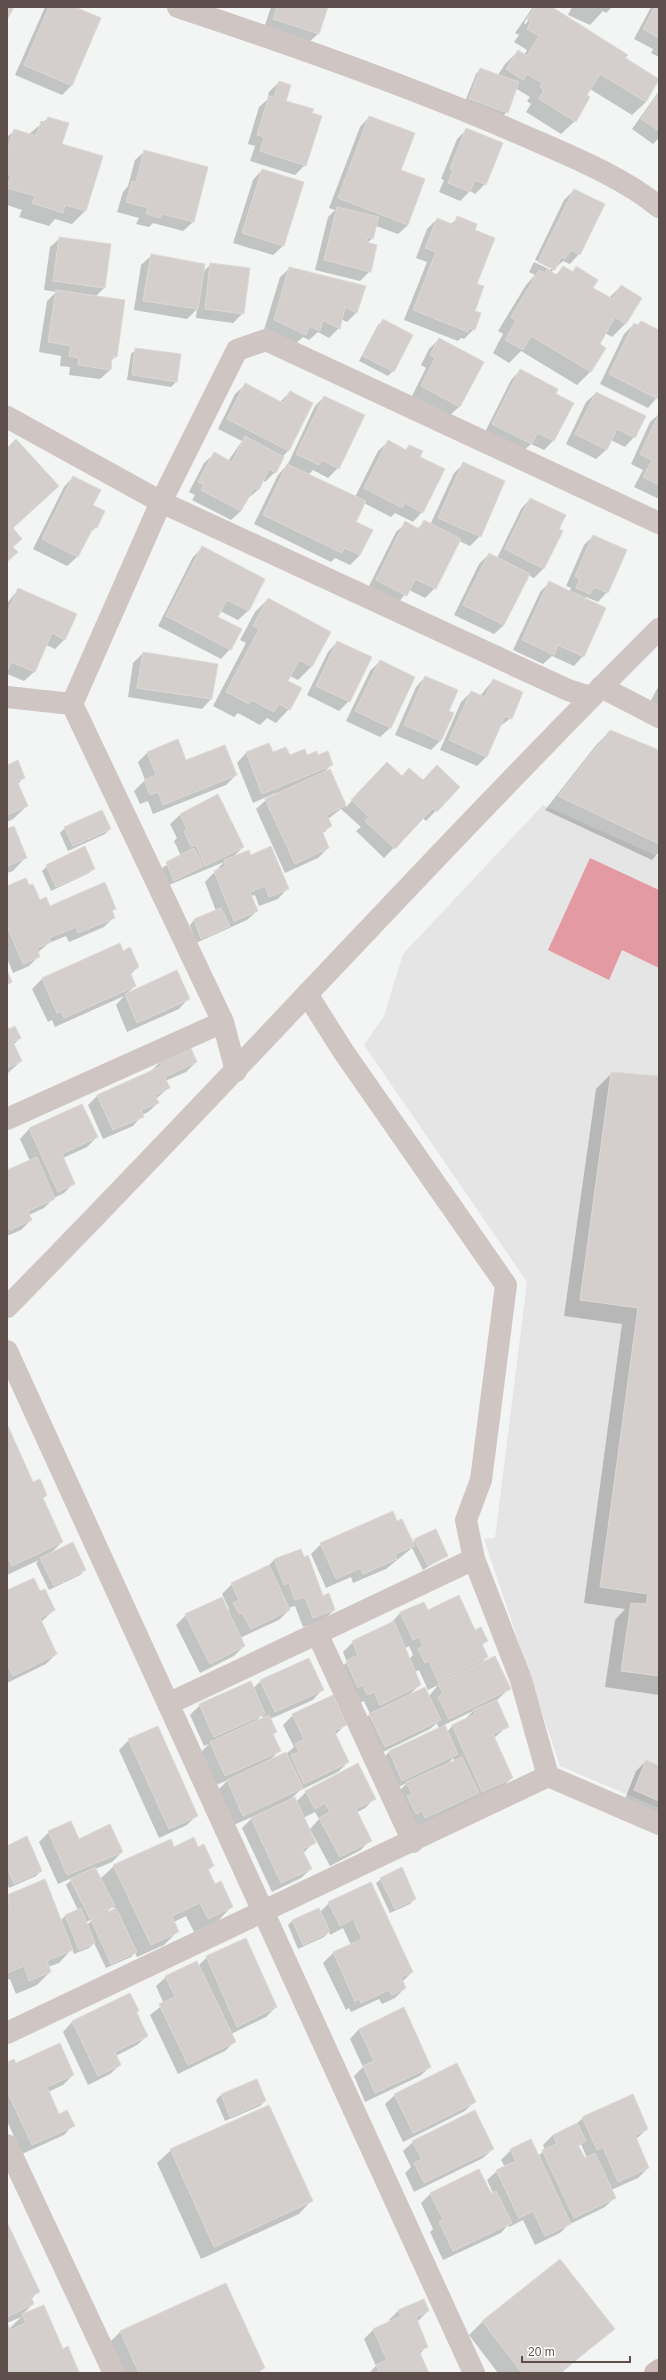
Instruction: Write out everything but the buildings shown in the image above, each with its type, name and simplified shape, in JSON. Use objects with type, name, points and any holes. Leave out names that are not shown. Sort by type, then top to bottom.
[{"type":"main road","points":[[655,2373],[659,2370]]},
{"type":"street","points":[[178,7],[291,45],[454,106],[541,144],[640,191],[659,207]]},
{"type":"street","points":[[236,1070],[223,1022],[72,704],[161,502],[237,350],[266,340],[659,523]]},
{"type":"street","points":[[7,417],[161,502],[568,690],[596,692],[659,717]]},
{"type":"street","points":[[7,1307],[125,1188],[307,994],[596,692],[659,629]]},
{"type":"street","points":[[7,696],[72,704]]},
{"type":"street","points":[[307,994],[343,1051],[506,1285],[481,1480],[466,1520],[474,1559],[521,1680],[548,1776]]},
{"type":"street","points":[[7,1119],[223,1022]]},
{"type":"street","points":[[7,1351],[474,2373]]},
{"type":"street","points":[[168,1704],[474,1559]]},
{"type":"street","points":[[318,1633],[413,1842]]},
{"type":"street","points":[[7,2033],[413,1842],[548,1776],[659,1824]]},
{"type":"street","points":[[7,2145],[114,2373]]},
{"type":"shaded area","points":[[543,805],[659,857],[659,1808],[560,1766],[484,1539],[495,1538],[527,1282],[364,1045],[384,1016],[403,954]]},
{"type":"shaded area","points":[[590,858],[659,890],[659,968],[622,950],[609,980],[548,950]]}]
